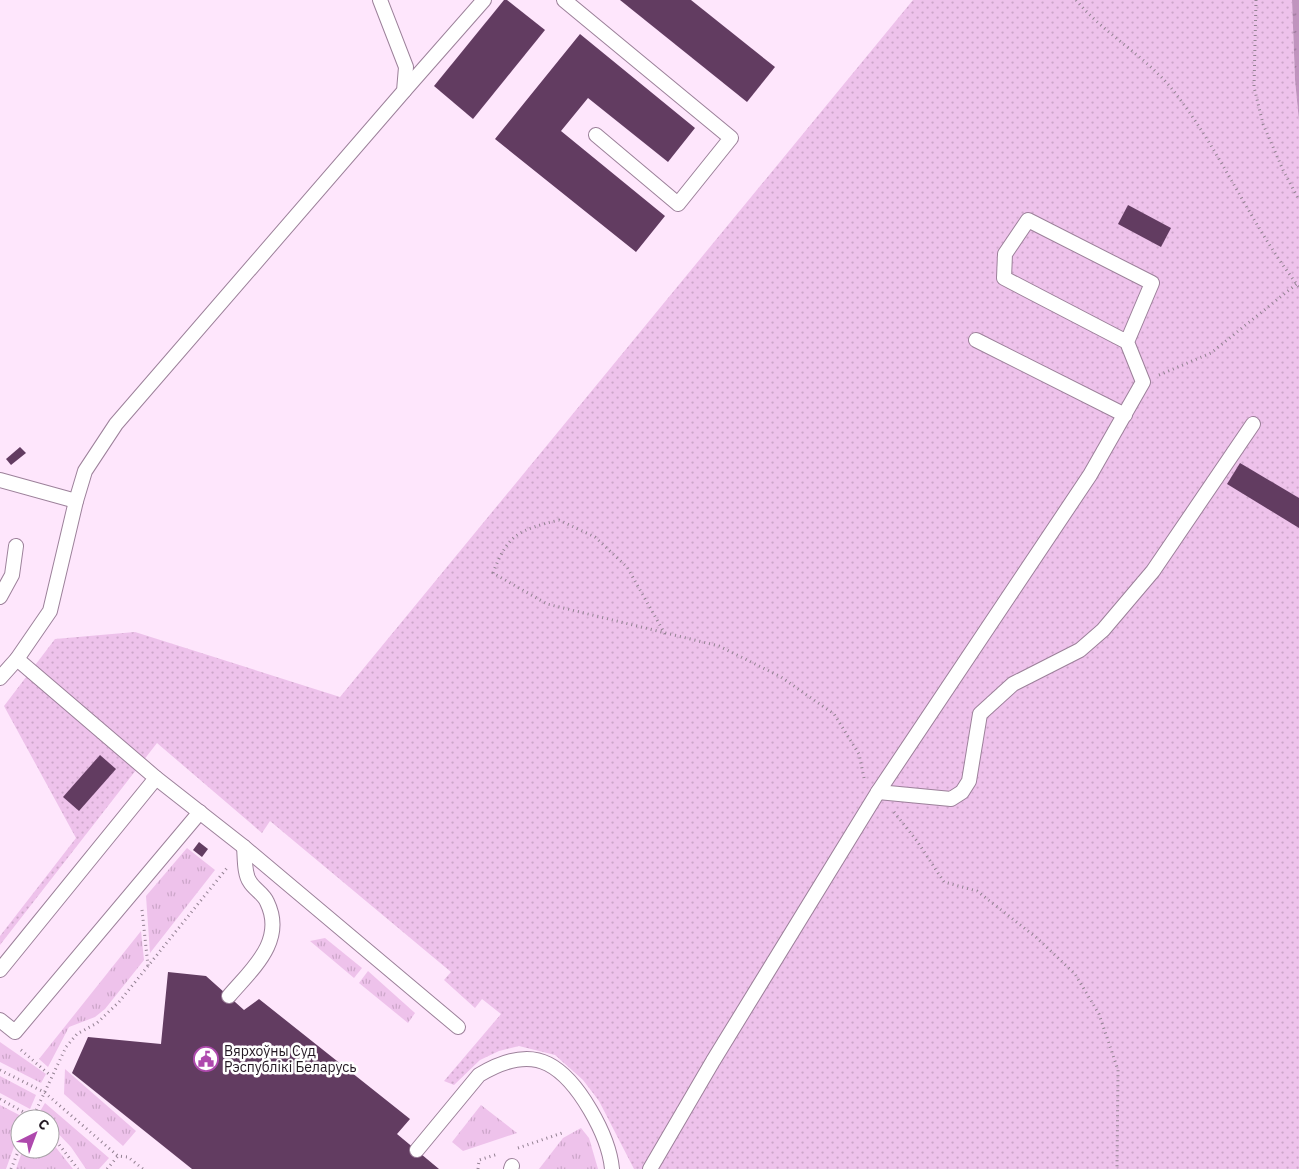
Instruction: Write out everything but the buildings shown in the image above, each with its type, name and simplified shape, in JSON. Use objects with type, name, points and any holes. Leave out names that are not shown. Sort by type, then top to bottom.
[{"type":"lane","points":[[380,0],[406,67],[404,90]]},
{"type":"lane","points":[[0,678],[17,659],[50,611],[85,471],[116,424],[484,0]]},
{"type":"lane","points":[[564,0],[731,138],[678,204],[596,135]]},
{"type":"lane","points":[[650,1169],[713,1061],[878,792],[1090,475],[1143,382],[1127,342],[1004,278],[1005,254],[1028,220],[1152,283],[1127,342]]},
{"type":"lane","points":[[976,340],[1125,415]]},
{"type":"lane","points":[[878,792],[951,799],[962,792],[969,781],[980,714],[1013,684],[1080,650],[1103,630],[1153,571],[1253,424]]},
{"type":"lane","points":[[0,480],[76,501]]},
{"type":"lane","points":[[0,597],[12,575],[16,546]]},
{"type":"lane","points":[[17,659],[156,778],[244,847],[458,1027]]},
{"type":"lane","points":[[0,970],[156,778]]},
{"type":"lane","points":[[0,1020],[15,1032],[200,812]]},
{"type":"lane","points":[[229,996],[262,957],[270,944],[274,930],[267,901],[248,880],[244,847]]},
{"type":"lane","points":[[417,1150],[479,1075],[493,1066],[524,1058],[547,1063],[563,1074],[596,1121],[604,1138],[612,1169]]},
{"type":"path","points":[[1076,0],[1175,92],[1204,133],[1270,247],[1298,284],[1211,353],[1143,382]]},
{"type":"path","points":[[1256,0],[1254,87],[1263,124],[1282,170],[1299,200]]},
{"type":"path","points":[[665,634],[627,567],[595,536],[559,520],[522,530],[501,552],[493,573],[547,604],[665,634],[719,646],[781,677],[834,714],[859,754],[870,806]]},
{"type":"path","points":[[878,792],[917,841],[944,882],[977,891],[1037,938],[1075,974],[1099,1014],[1118,1070],[1117,1169]]},
{"type":"path","points":[[37,1109],[51,1076],[66,1047],[77,1034],[98,1023],[120,1002],[244,847]]},
{"type":"path","points":[[140,884],[148,967]]},
{"type":"path","points":[[15,1045],[51,1076]]},
{"type":"path","points":[[0,1070],[44,1092],[118,1156],[128,1157],[143,1169]]},
{"type":"path","points":[[0,1099],[18,1109]]},
{"type":"path","points":[[60,1146],[78,1169]]},
{"type":"path","points":[[108,1169],[118,1156]]},
{"type":"green space","points":[[913,0],[1292,0],[1295,80],[1299,121],[1299,1169],[634,1169],[599,1101],[583,1080],[555,1055],[519,1046],[499,1051],[480,1060],[454,1085],[444,1081],[501,1014],[482,999],[475,1008],[444,980],[451,972],[270,821],[262,833],[157,743],[0,945],[0,936],[76,838],[4,706],[55,639],[135,632],[340,697]]},
{"type":"green space","points":[[187,848],[215,870],[150,953],[146,896]]},
{"type":"green space","points":[[141,931],[144,960],[105,1009],[95,1017],[69,1027],[48,1067],[39,1059]]},
{"type":"green space","points":[[325,938],[362,968],[354,978],[310,941]]},
{"type":"green space","points":[[368,971],[415,1013],[408,1023],[359,983]]},
{"type":"green space","points":[[0,1042],[46,1074],[41,1083],[0,1062]]},
{"type":"green space","points":[[65,1069],[136,1131],[123,1146],[64,1094]]},
{"type":"green space","points":[[0,1076],[36,1095],[30,1109],[0,1093]]},
{"type":"green space","points":[[45,1103],[52,1109],[41,1109]]},
{"type":"green space","points":[[0,1105],[10,1110],[10,1158],[6,1169],[0,1169]]},
{"type":"green space","points":[[481,1105],[517,1133],[463,1151],[452,1142]]},
{"type":"green space","points":[[60,1116],[109,1158],[99,1169],[86,1169],[71,1147],[60,1135]]},
{"type":"green space","points":[[581,1128],[589,1138],[598,1169],[539,1169],[563,1138]]},
{"type":"green space","points":[[60,1153],[73,1169],[16,1169],[20,1159],[60,1159]]},
{"type":"water","points":[[1292,0],[1299,0],[1299,121],[1295,80]]},
{"type":"place","name":"Вярхоўны Суд Рэспублікі Беларусь","points":[[206,1059]]}]
